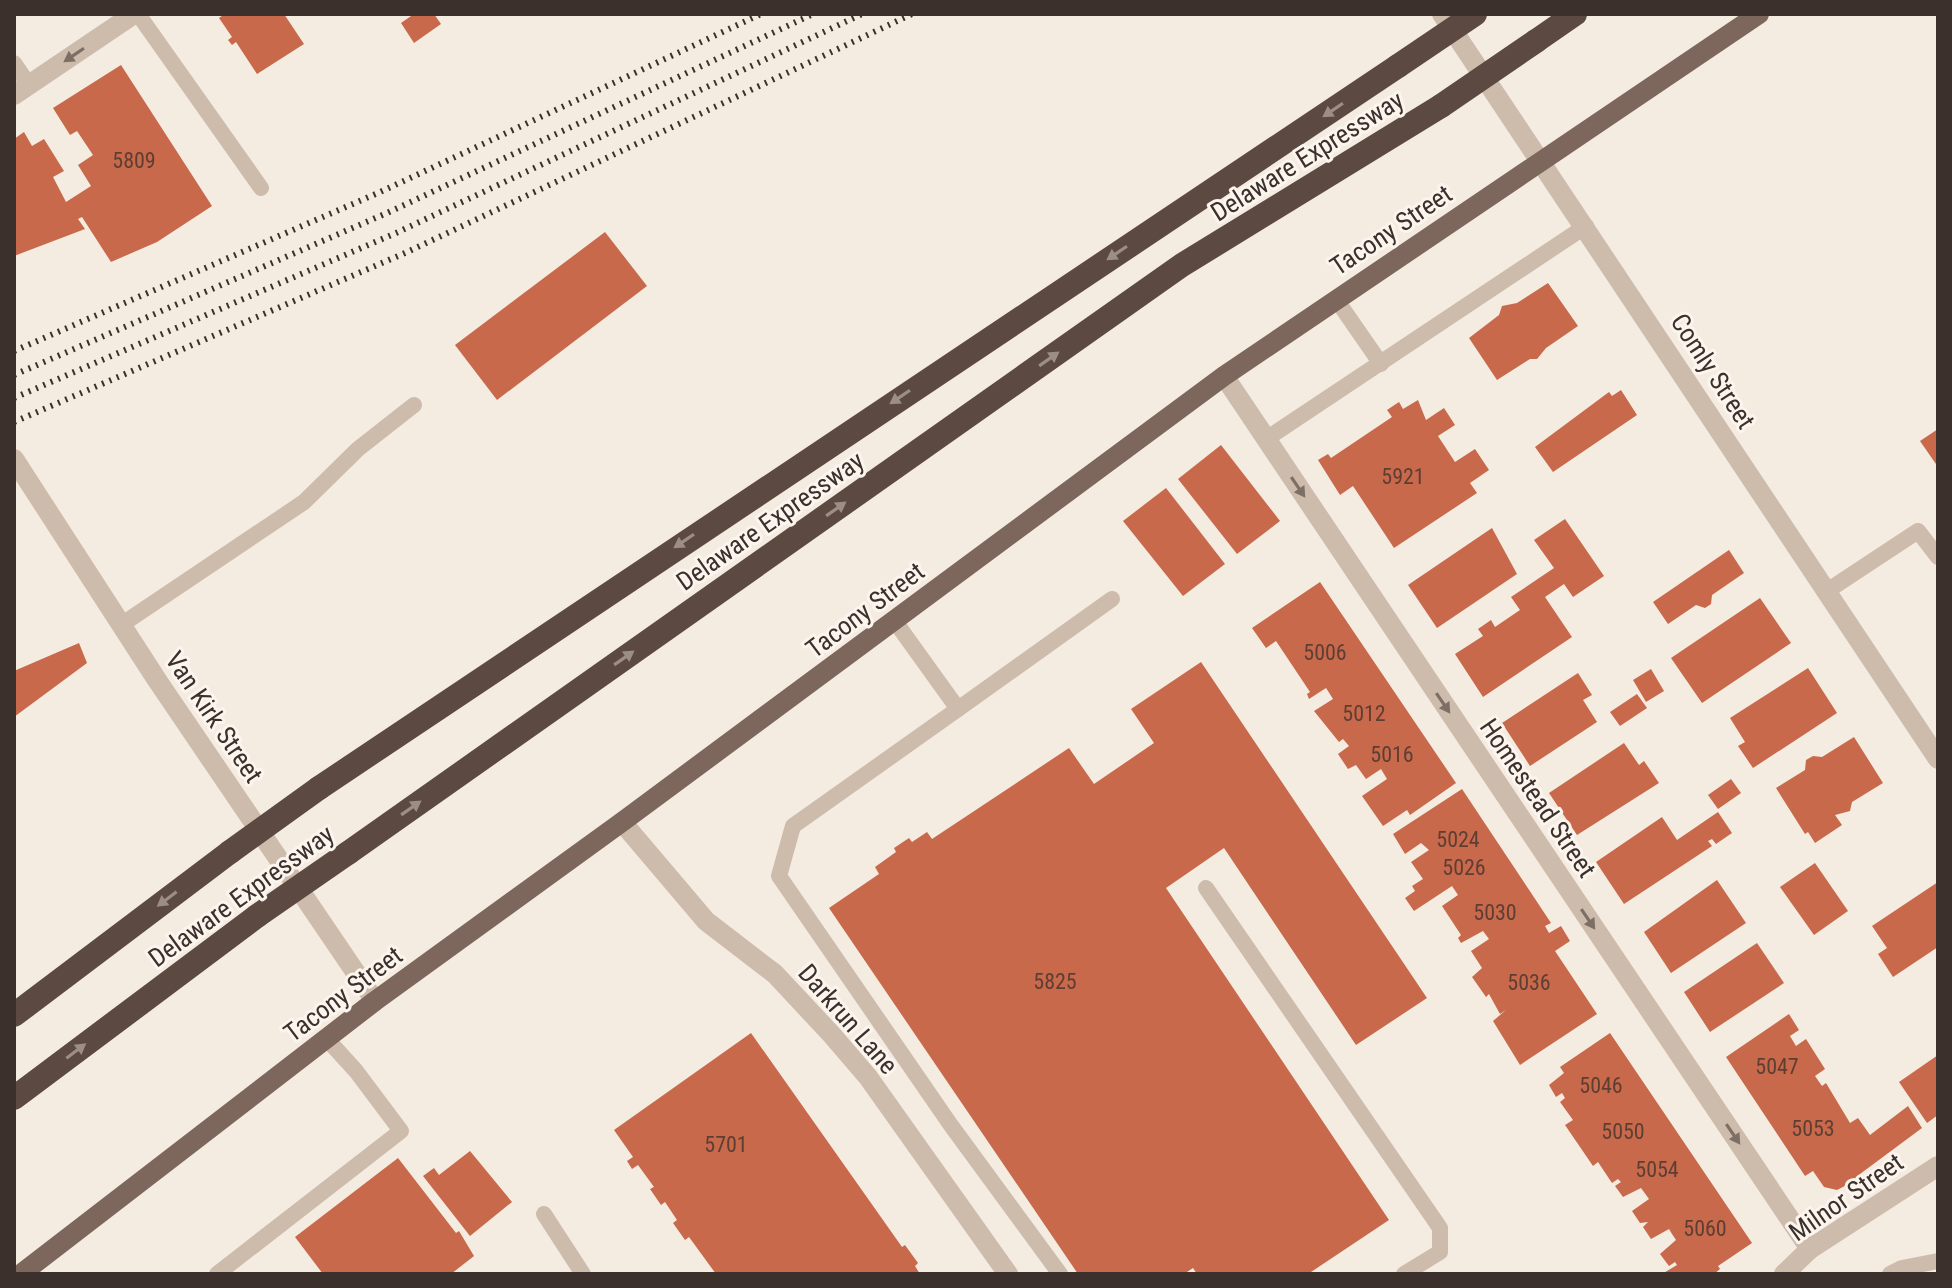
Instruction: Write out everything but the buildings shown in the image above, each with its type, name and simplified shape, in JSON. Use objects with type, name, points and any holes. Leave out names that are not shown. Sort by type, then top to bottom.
[{"type":"highway","name":"Delaware Expressway","points":[[14,1015],[319,788],[1475,14]]},
{"type":"highway","name":"Delaware Expressway","points":[[14,1098],[257,916],[1182,265],[1441,106],[1575,14]]},
{"type":"main road","name":"Tacony Street","points":[[21,1274],[375,1001],[1224,376],[1759,14]]},
{"type":"street","points":[[21,90],[136,14]]},
{"type":"street","name":"Comly Street","points":[[1442,14],[1542,159],[1938,759]]},
{"type":"street","name":"Homestead Street","points":[[1224,376],[1810,1249]]},
{"type":"street","name":"Van Kirk Street","points":[[14,459],[121,625],[375,1001]]},
{"type":"street","name":"Darkrun Lane","points":[[622,822],[706,921],[775,974],[868,1077],[1008,1274]]},
{"type":"street","name":"Milnor Street","points":[[1784,1274],[1810,1249],[1938,1166]]},
{"type":"lane","points":[[136,14],[261,188]]},
{"type":"lane","points":[[14,63],[21,90]]},
{"type":"lane","points":[[1266,439],[1586,226]]},
{"type":"lane","points":[[1336,299],[1381,364]]},
{"type":"lane","points":[[121,625],[304,502],[358,449],[414,405]]},
{"type":"lane","points":[[1827,591],[1918,531],[1938,557]]},
{"type":"lane","points":[[1060,1274],[932,1099],[779,876],[793,826],[1112,599]]},
{"type":"lane","points":[[894,620],[958,709]]},
{"type":"lane","points":[[1206,888],[1440,1228],[1440,1252],[1404,1274]]},
{"type":"lane","points":[[217,1274],[401,1131],[356,1071],[326,1038]]},
{"type":"lane","points":[[544,1214],[583,1274]]},
{"type":"lane","points":[[1890,1274],[1902,1268],[1938,1261]]},
{"type":"railway","points":[[14,351],[378,193],[761,14]]},
{"type":"railway","points":[[14,375],[387,213],[813,14]]},
{"type":"railway","points":[[14,398],[396,233],[862,14]]},
{"type":"railway","points":[[14,422],[405,253],[912,14]]}]
